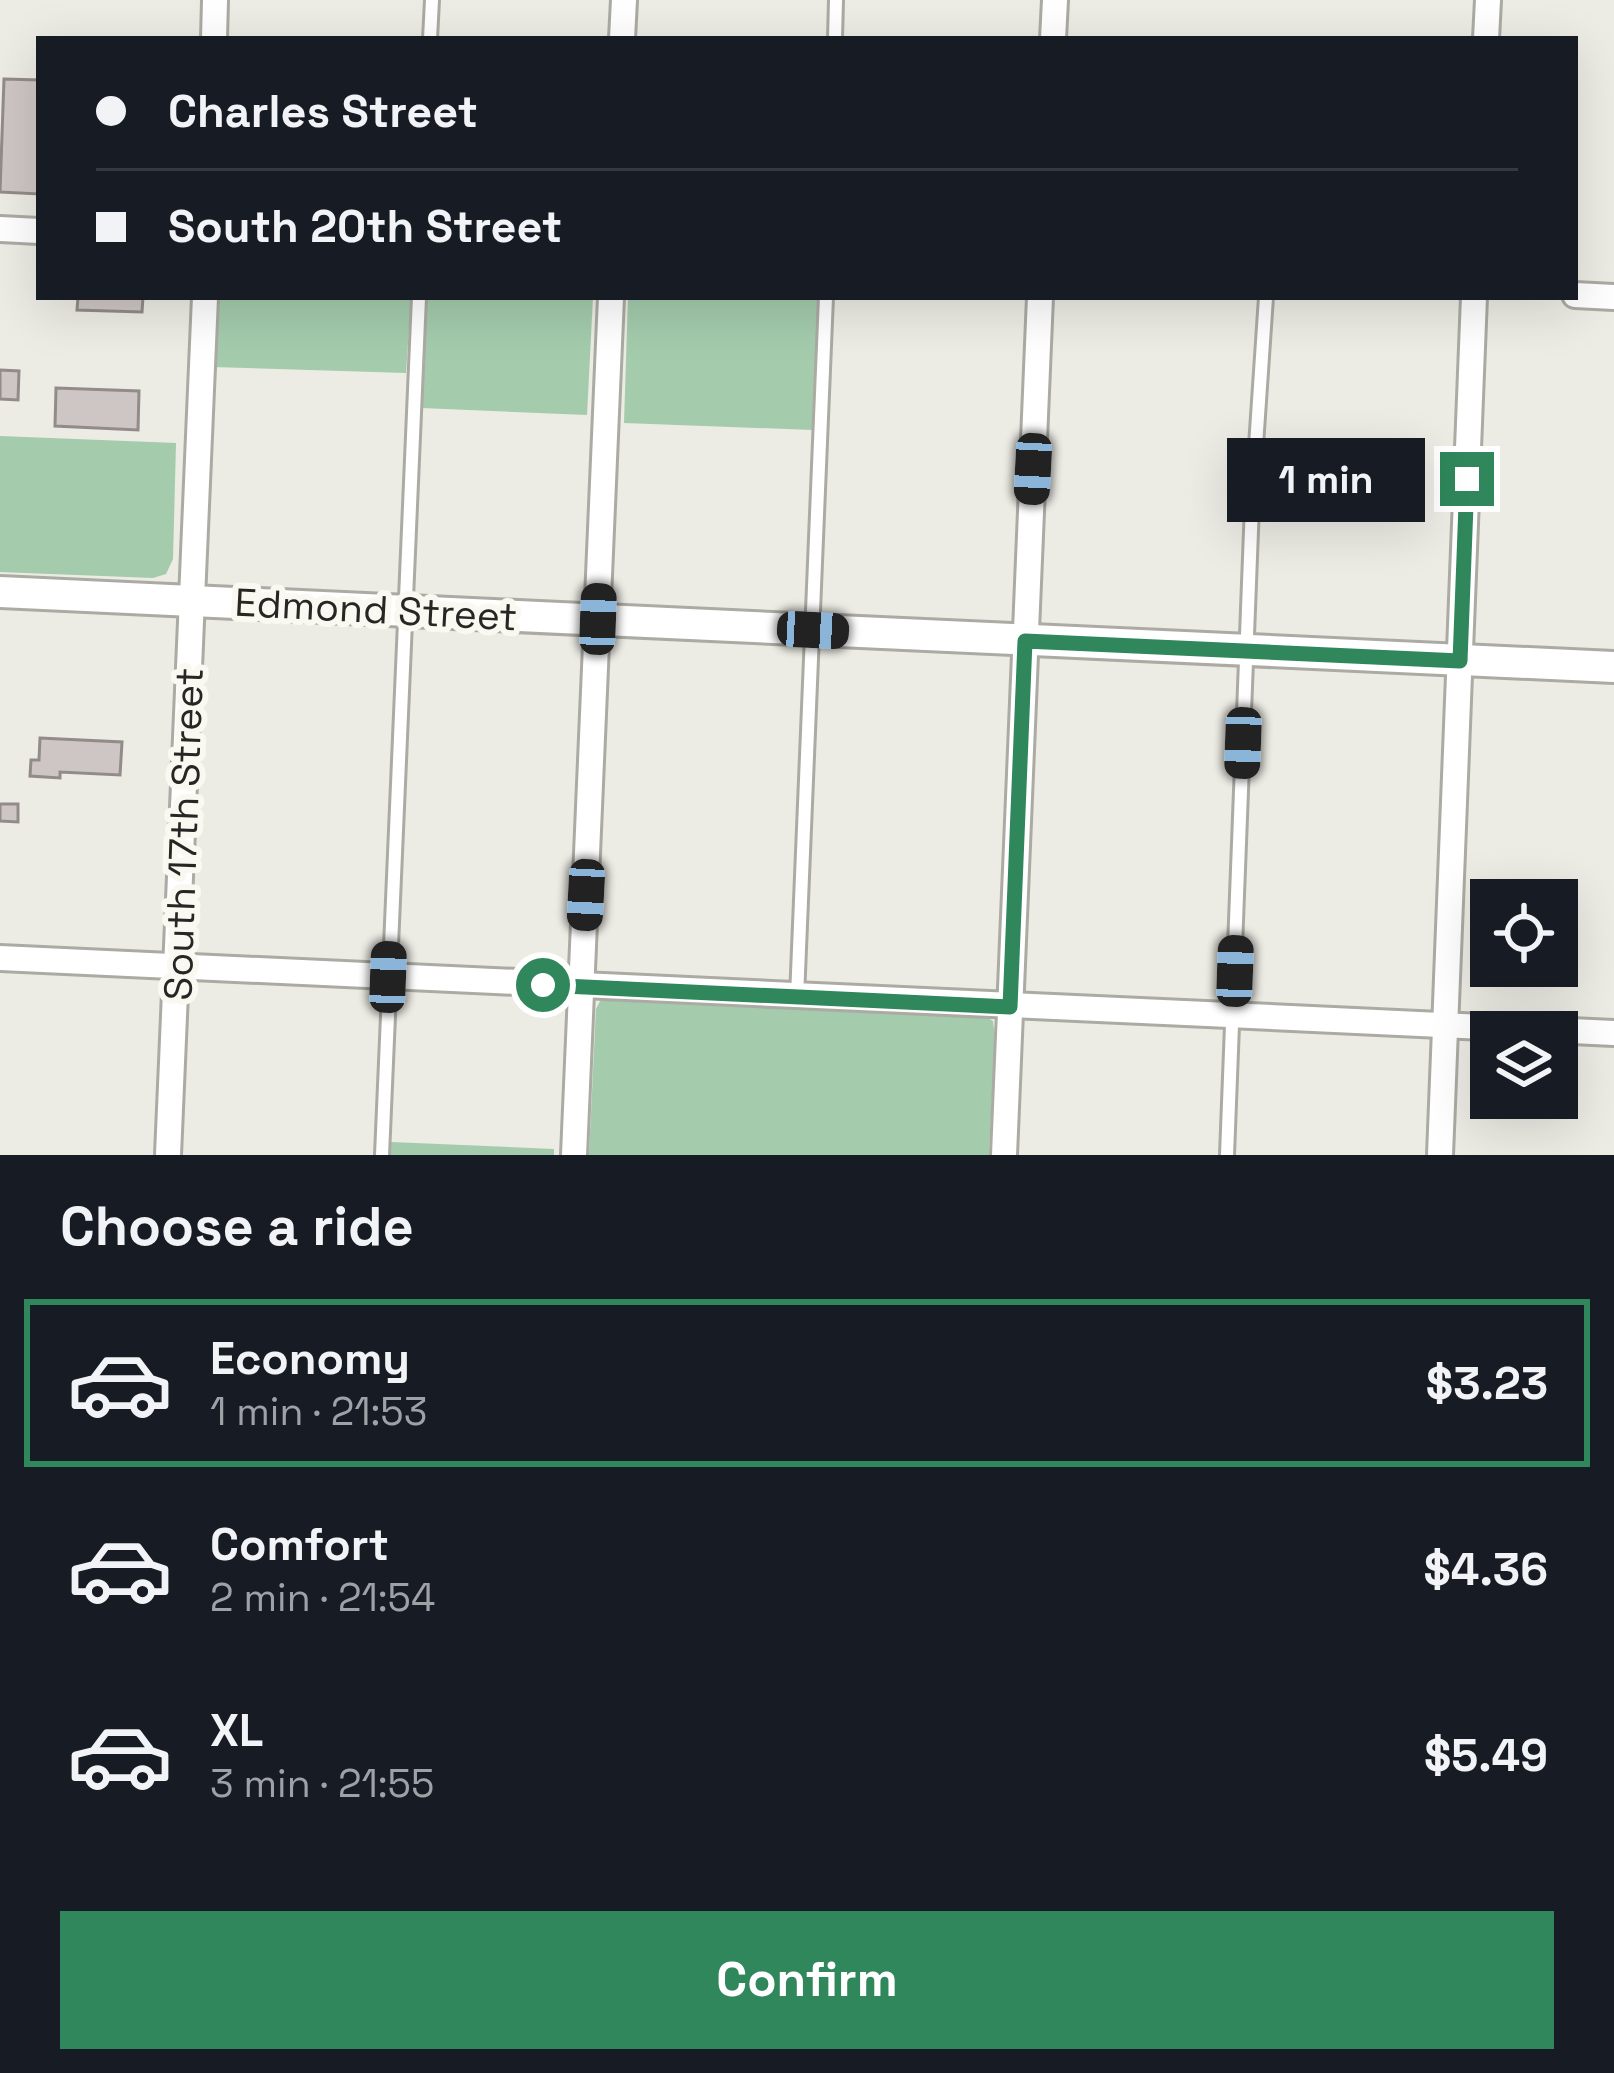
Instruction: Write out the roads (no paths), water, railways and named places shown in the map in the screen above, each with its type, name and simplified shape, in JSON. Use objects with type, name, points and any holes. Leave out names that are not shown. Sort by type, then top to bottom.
[{"type":"street","points":[[214,36],[215,0]]},
{"type":"street","points":[[622,36],[624,0]]},
{"type":"street","points":[[1053,36],[1055,0]]},
{"type":"street","points":[[1486,36],[1488,0]]},
{"type":"street","points":[[0,229],[36,231]]},
{"type":"street","points":[[1578,296],[1614,297]]},
{"type":"street","name":"South 17th Street","points":[[168,1155],[205,300]]},
{"type":"street","points":[[574,1155],[611,300]]},
{"type":"street","points":[[1004,1155],[1040,300]]},
{"type":"street","points":[[1440,1155],[1474,300]]},
{"type":"street","name":"Edmond Street","points":[[0,592],[1614,668]]},
{"type":"street","points":[[0,958],[1614,1034]]},
{"type":"lane","points":[[430,36],[432,0]]},
{"type":"lane","points":[[835,36],[836,0]]},
{"type":"lane","points":[[382,1155],[419,300]]},
{"type":"lane","points":[[797,997],[826,300]]},
{"type":"lane","points":[[1227,1155],[1246,651],[1266,300]]}]
